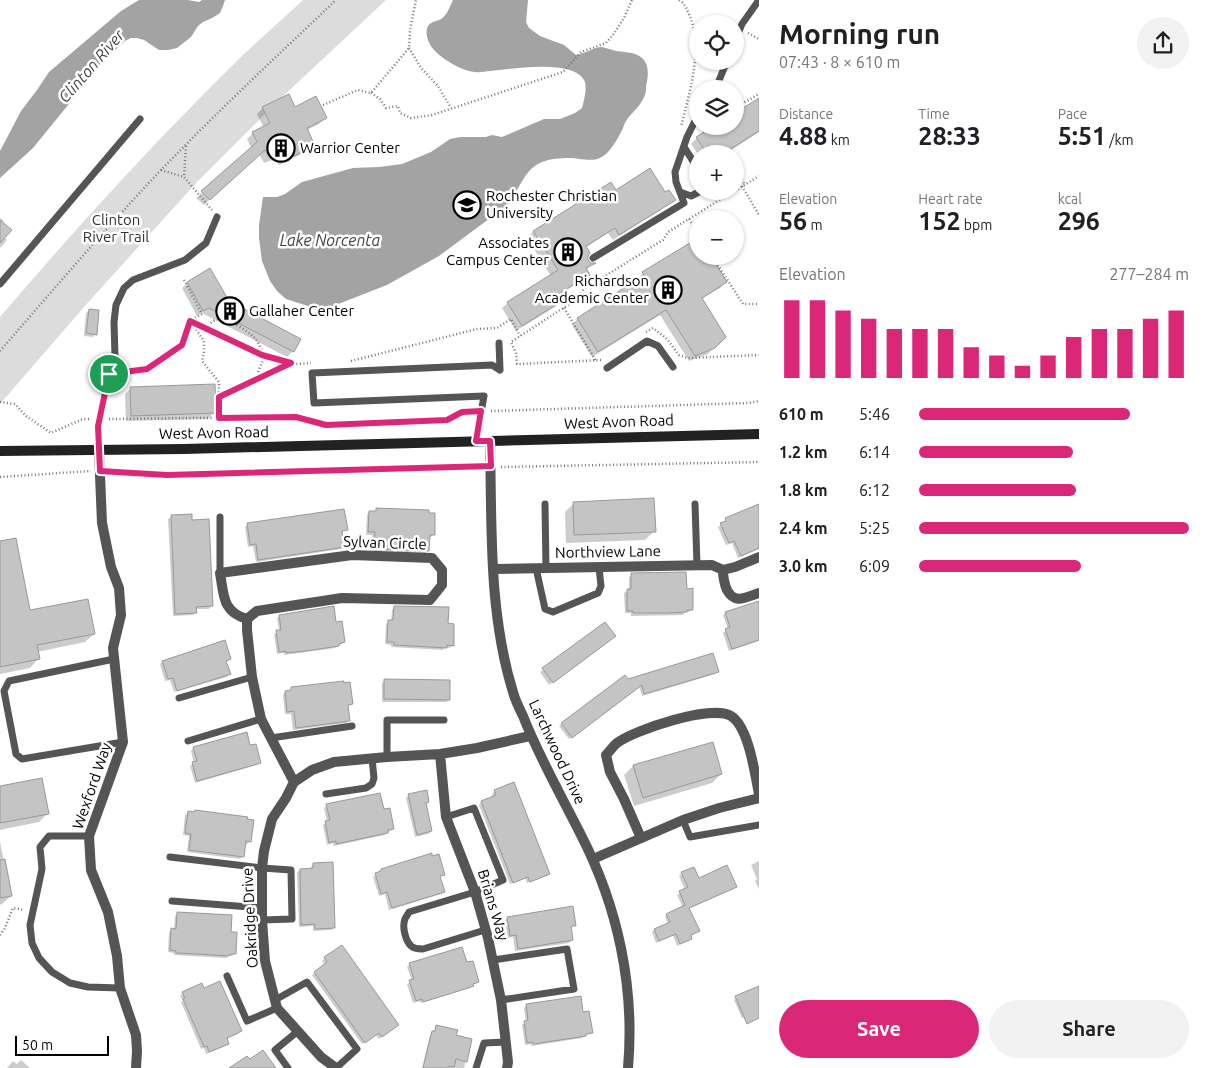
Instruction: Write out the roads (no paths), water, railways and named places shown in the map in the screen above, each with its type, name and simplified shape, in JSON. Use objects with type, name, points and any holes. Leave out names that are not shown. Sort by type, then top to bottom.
[{"type":"main road","name":"West Avon Road","points":[[0,451],[99,451],[759,434]]},
{"type":"street","name":"Larchwood Drive","points":[[490,441],[493,569],[498,628],[504,662],[530,736],[593,859],[613,914],[626,975],[630,1027],[628,1068]]},
{"type":"street","name":"Wexford Way","points":[[99,451],[102,523],[111,567],[119,588],[121,615],[113,648],[123,742],[89,836],[91,870],[108,912],[117,956],[120,988],[136,1035],[136,1068]]},
{"type":"street","name":"Sylvan Circle","points":[[220,574],[352,555],[432,558],[442,570],[442,586],[430,600],[342,598],[257,611],[247,619]]},
{"type":"street","name":"Northview Lane","points":[[493,569],[712,565],[723,570],[759,558]]},
{"type":"street","points":[[723,570],[723,581],[730,596],[735,599],[741,599],[759,592]]},
{"type":"street","points":[[220,574],[225,602],[236,616],[247,619],[252,677],[261,719],[294,782]]},
{"type":"street","points":[[641,838],[610,772],[606,755],[616,743],[640,731],[698,714],[717,712],[730,715],[738,724],[748,743],[759,794]]},
{"type":"street","name":"Oakridge Drive","points":[[336,1068],[321,1056],[298,1032],[276,1004],[265,961],[262,920],[262,868],[264,850],[272,819],[294,782],[312,770],[334,762],[440,754],[530,736]]},
{"type":"street","points":[[748,743],[759,738]]},
{"type":"street","name":"Brians Way","points":[[440,754],[446,817],[475,892],[493,960],[501,1000],[508,1062],[507,1068]]},
{"type":"street","points":[[593,859],[683,820],[718,808],[759,798]]},
{"type":"lane","points":[[744,21],[759,0]]},
{"type":"lane","points":[[0,284],[140,119]]},
{"type":"lane","points":[[593,258],[684,203],[676,182],[675,172],[689,135]]},
{"type":"lane","points":[[684,147],[689,155]]},
{"type":"lane","points":[[680,192],[689,196]]},
{"type":"lane","points":[[99,451],[98,426],[109,374],[115,356],[114,322],[116,305],[124,288],[133,280],[185,260],[206,243],[217,217]]},
{"type":"lane","points":[[607,368],[647,341],[658,346],[673,367]]},
{"type":"lane","points":[[476,441],[484,396],[314,402],[312,373],[492,365],[500,370],[499,343]]},
{"type":"lane","points":[[109,374],[147,369],[182,345]]},
{"type":"lane","points":[[545,504],[541,568],[545,609],[553,612],[598,593],[601,586],[599,567]]},
{"type":"lane","points":[[695,504],[697,565]]},
{"type":"lane","points":[[220,517],[220,574]]},
{"type":"lane","points":[[114,659],[9,681],[4,690],[16,754],[22,759],[123,742]]},
{"type":"lane","points":[[179,698],[252,677]]},
{"type":"lane","points":[[188,740],[261,719]]},
{"type":"lane","points":[[387,757],[387,720],[444,720]]},
{"type":"lane","points":[[271,738],[352,726]]},
{"type":"lane","points":[[326,794],[366,788],[372,784],[374,778],[372,758]]},
{"type":"lane","points":[[446,817],[474,808],[503,880],[475,892],[409,912],[405,918],[404,929],[406,938],[411,946],[423,949],[486,930]]},
{"type":"lane","points":[[683,820],[690,837],[759,825]]},
{"type":"lane","points":[[89,836],[49,836],[40,847],[42,869],[30,924],[32,943],[39,958],[52,972],[70,983],[88,987],[120,988]]},
{"type":"lane","points":[[170,857],[291,870],[292,919],[262,920]]},
{"type":"lane","points":[[172,901],[262,908]]},
{"type":"lane","points":[[493,960],[567,948],[574,988],[501,1000]]},
{"type":"lane","points":[[227,976],[248,1021],[307,982],[358,1050],[336,1068]]},
{"type":"lane","points":[[288,1068],[275,1050],[298,1032]]},
{"type":"lane","points":[[476,1068],[484,1043],[506,1042]]},
{"type":"water","name":"Clinton River","points":[[139,0],[188,0],[199,2],[202,0],[225,0],[220,13],[198,26],[191,37],[177,48],[159,50],[144,40],[137,38],[125,41],[97,67],[33,148],[0,178],[0,151],[21,111],[49,72],[121,11]]},
{"type":"water","name":"Lake Norcenta","points":[[453,0],[528,0],[526,22],[529,28],[540,36],[564,45],[576,55],[602,47],[640,56],[646,63],[648,72],[646,93],[642,101],[626,121],[612,146],[603,156],[593,160],[555,159],[535,166],[505,207],[439,256],[387,285],[328,308],[314,308],[286,299],[270,281],[262,261],[259,225],[263,197],[277,197],[285,194],[302,182],[353,168],[402,164],[431,152],[450,139],[492,135],[502,137],[544,119],[560,119],[582,108],[585,82],[579,75],[569,70],[557,67],[527,67],[470,71],[448,61],[433,49],[427,36],[428,26],[445,16]]},
{"type":"place","name":"Warrior Center","points":[[281,148]]},
{"type":"place","name":"Rochester Christian University","points":[[467,205]]},
{"type":"place","name":"Associates Campus Center","points":[[568,252]]},
{"type":"place","name":"Richardson Academic Center","points":[[668,290]]},
{"type":"place","name":"Gallaher Center","points":[[230,311]]},
{"type":"park label","name":"Clinton River Trail","points":[[116,228]]}]
